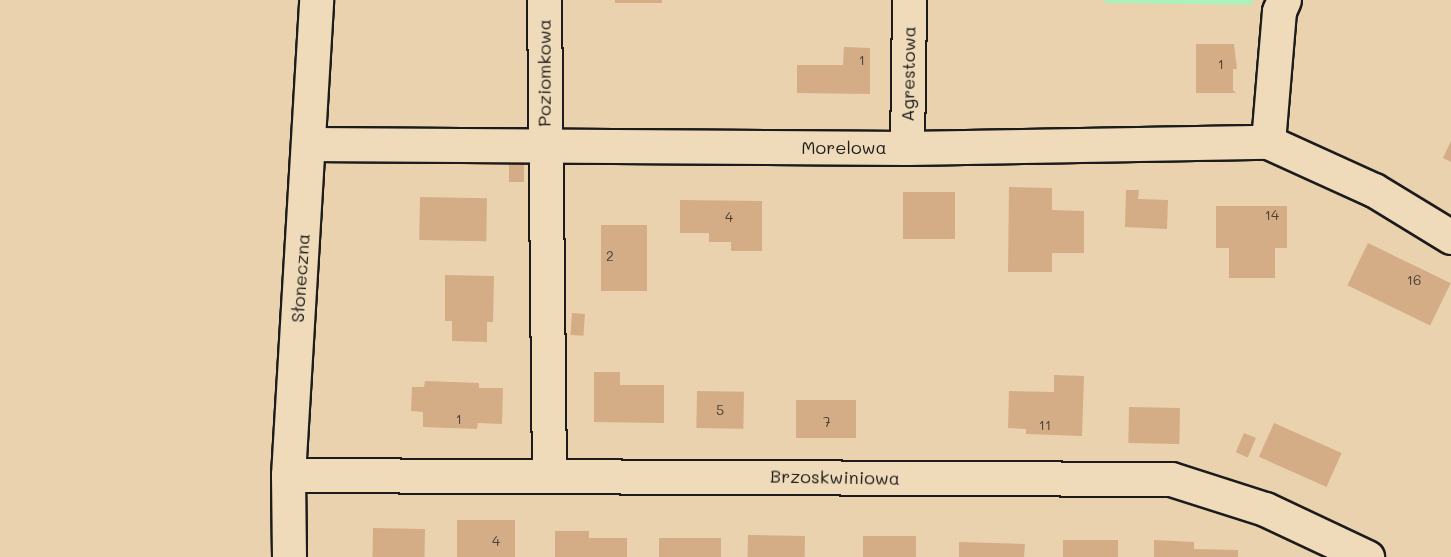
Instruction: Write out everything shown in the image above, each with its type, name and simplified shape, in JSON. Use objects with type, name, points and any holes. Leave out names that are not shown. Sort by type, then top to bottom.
[{"type":"street","name":"Słoneczna","points":[[289,557],[288,475],[316,0]]},
{"type":"street","name":"Poziomkowa","points":[[543,145],[544,0]]},
{"type":"street","name":"Agrestowa","points":[[907,148],[909,0]]},
{"type":"street","points":[[1268,142],[1279,11],[1284,0]]},
{"type":"street","name":"Morelowa","points":[[309,144],[907,148],[1268,142],[1374,190],[1451,237]]},
{"type":"street","points":[[543,145],[549,476]]},
{"type":"street","name":"Brzoskwiniowa","points":[[288,475],[1171,480],[1265,509],[1367,557]]},
{"type":"green space","points":[[1105,0],[1253,0],[1251,5],[1105,3]]},
{"type":"building","points":[[615,0],[662,0],[662,3],[615,3]]},
{"type":"building","points":[[1196,44],[1234,44],[1237,69],[1233,69],[1233,90],[1236,93],[1196,93]]},
{"type":"building","points":[[844,47],[870,48],[870,94],[797,93],[797,65],[843,65]]},
{"type":"building","points":[[1451,141],[1451,162],[1443,158]]},
{"type":"building","points":[[509,159],[524,159],[524,182],[509,182]]},
{"type":"building","points":[[1009,187],[1052,188],[1052,210],[1084,211],[1084,253],[1052,253],[1052,272],[1008,272]]},
{"type":"building","points":[[1126,190],[1139,190],[1138,199],[1168,200],[1167,229],[1125,227]]},
{"type":"building","points":[[903,192],[955,192],[955,239],[903,239]]},
{"type":"building","points":[[420,197],[487,198],[486,241],[419,240]]},
{"type":"building","points":[[680,200],[762,201],[762,251],[731,251],[731,242],[709,242],[709,233],[680,233]]},
{"type":"building","points":[[1216,206],[1287,206],[1287,248],[1275,248],[1275,278],[1229,278],[1229,248],[1216,248]]},
{"type":"building","points":[[601,225],[647,225],[647,291],[601,291]]},
{"type":"building","points":[[1368,243],[1451,283],[1430,326],[1347,285]]},
{"type":"building","points":[[445,275],[494,276],[493,322],[487,322],[487,342],[452,341],[452,321],[445,321]]},
{"type":"building","points":[[572,313],[585,314],[583,336],[570,335]]},
{"type":"building","points":[[594,372],[620,372],[620,385],[664,385],[664,423],[594,422]]},
{"type":"building","points":[[1054,375],[1084,376],[1082,436],[1026,434],[1026,429],[1008,428],[1009,391],[1054,392]]},
{"type":"building","points":[[425,381],[479,383],[479,388],[503,388],[502,424],[478,423],[477,429],[423,427],[423,412],[411,411],[412,387],[424,387]]},
{"type":"building","points":[[697,391],[744,392],[743,429],[696,428]]},
{"type":"building","points":[[796,400],[856,400],[856,438],[796,438]]},
{"type":"building","points":[[1129,407],[1180,408],[1179,444],[1128,443]]},
{"type":"building","points":[[1274,423],[1342,453],[1327,487],[1259,457]]},
{"type":"building","points":[[1244,433],[1256,438],[1248,457],[1236,452]]},
{"type":"building","points":[[457,520],[515,520],[515,557],[457,557]]},
{"type":"building","points":[[373,528],[425,529],[425,557],[372,557]]},
{"type":"building","points":[[555,531],[589,531],[589,538],[627,538],[627,557],[555,557]]},
{"type":"building","points":[[748,535],[805,536],[805,557],[748,557]]},
{"type":"building","points":[[863,536],[916,536],[916,557],[863,557]]},
{"type":"building","points":[[659,538],[721,538],[721,557],[659,557]]},
{"type":"building","points":[[1063,540],[1118,540],[1118,557],[1063,557]]},
{"type":"building","points":[[1154,540],[1194,542],[1194,549],[1238,550],[1238,557],[1154,557]]},
{"type":"building","points":[[959,542],[1025,544],[1024,557],[959,557]]}]
